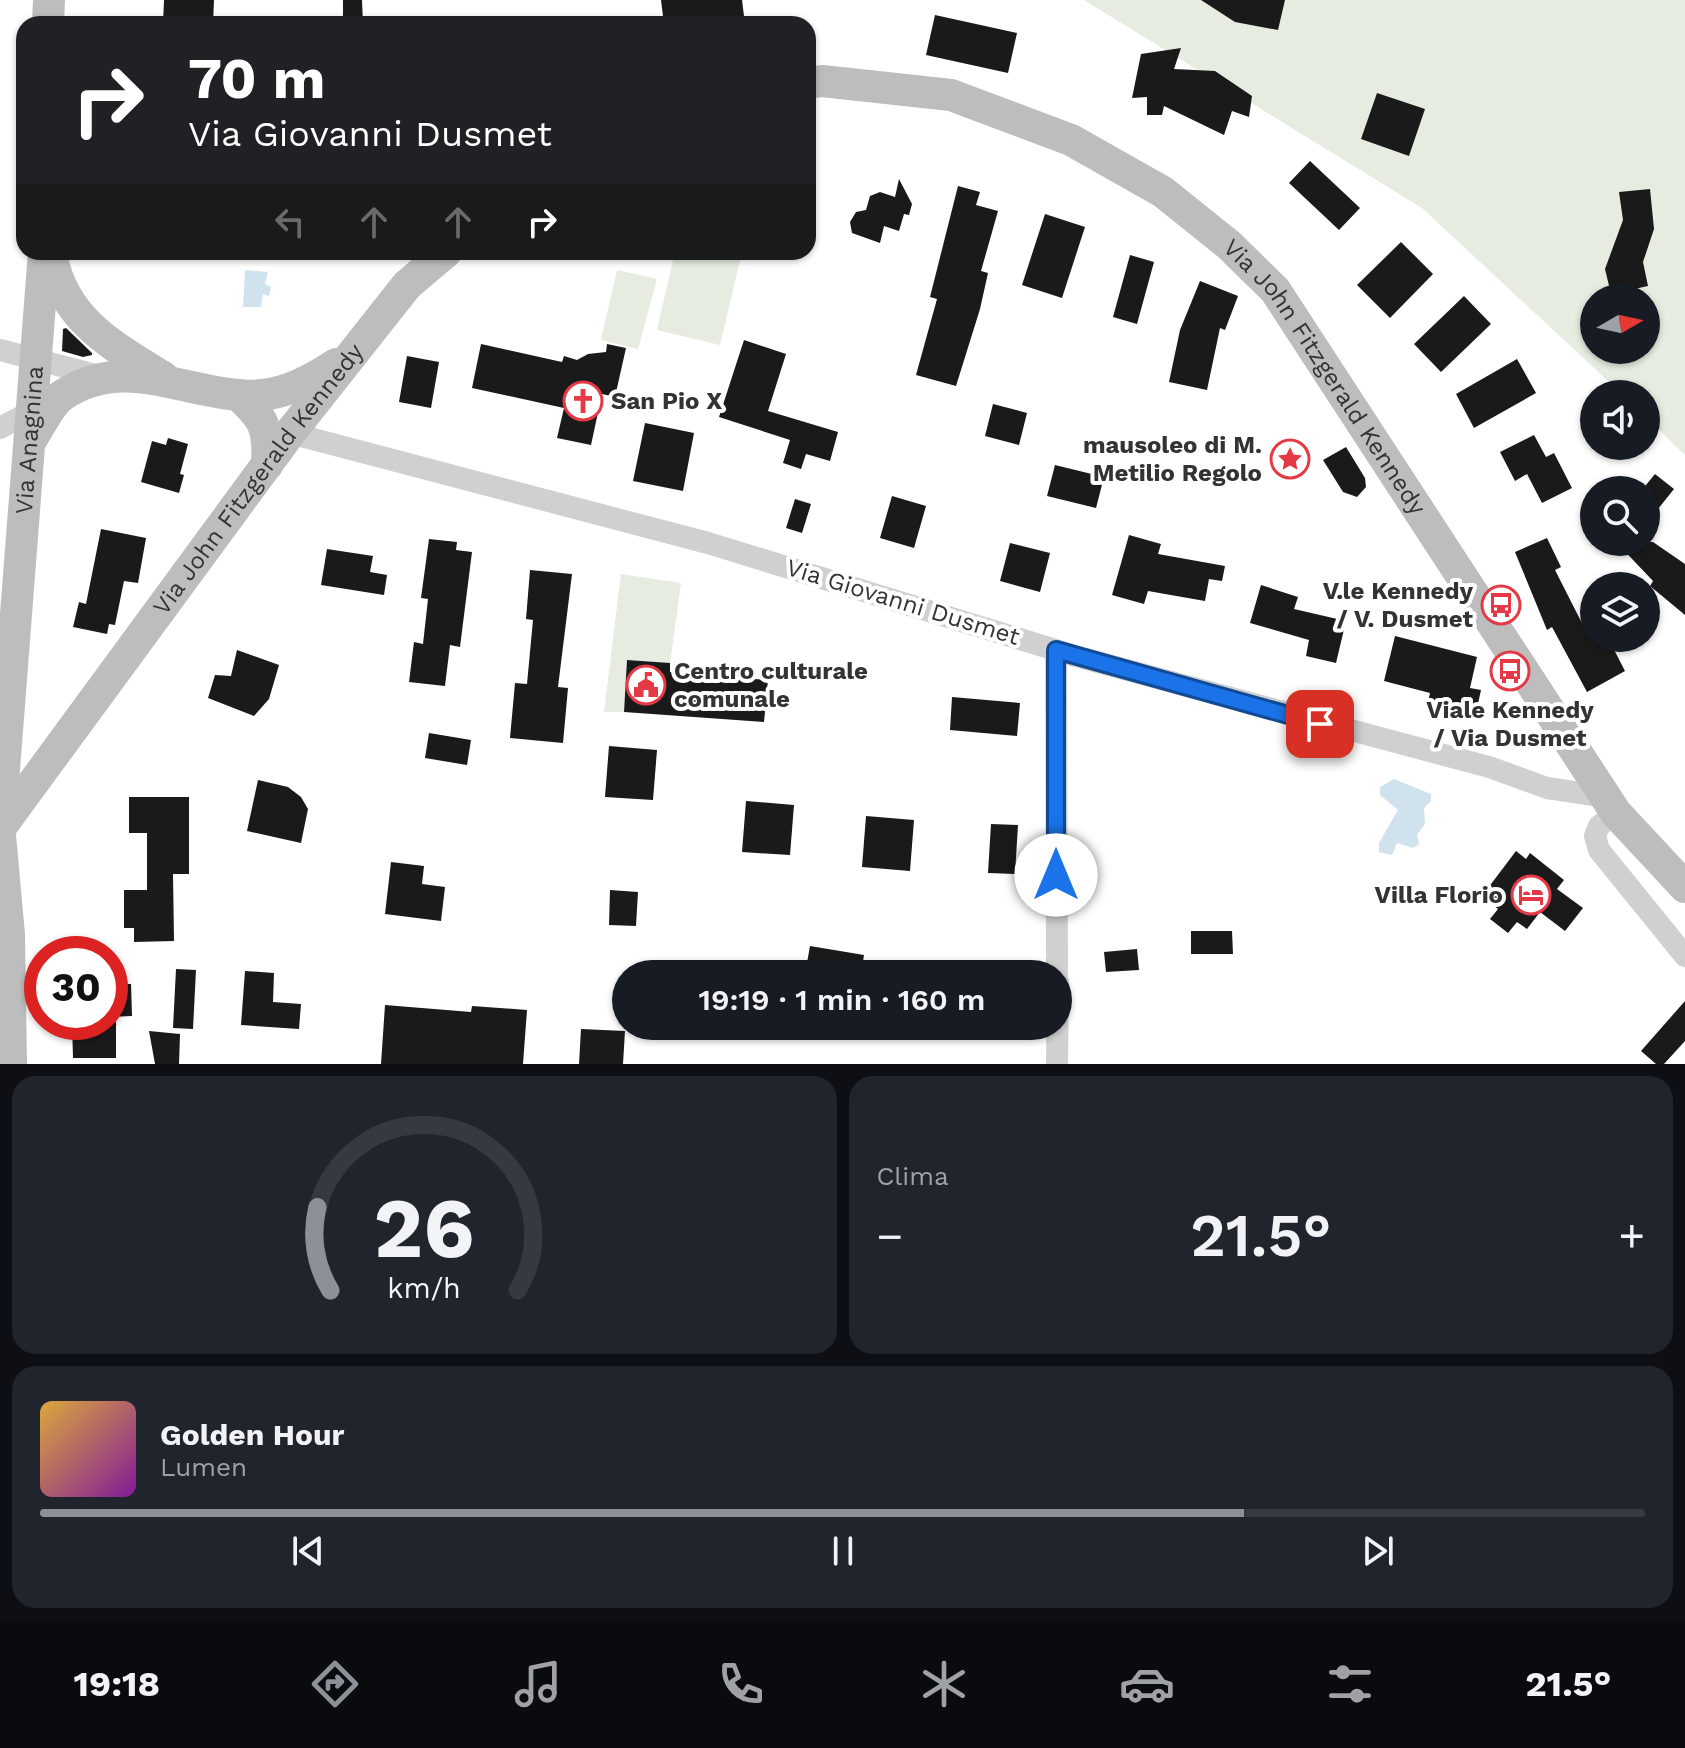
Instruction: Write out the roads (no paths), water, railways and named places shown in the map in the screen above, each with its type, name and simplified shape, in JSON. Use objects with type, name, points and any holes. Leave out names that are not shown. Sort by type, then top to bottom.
[{"type":"main road","name":"Via John Fitzgerald Kennedy","points":[[816,82],[951,95],[1071,140],[1163,192],[1229,245],[1275,290],[1611,805],[1685,887]]},
{"type":"main road","name":"Via Anagnina","points":[[0,821],[43,260]]},
{"type":"main road","points":[[54,260],[68,300],[97,336],[165,379]]},
{"type":"main road","name":"Via John Fitzgerald Kennedy","points":[[0,828],[290,433],[407,285],[437,260]]},
{"type":"main road","points":[[31,427],[61,396],[104,377],[165,379],[238,395],[274,394],[307,383],[352,354]]},
{"type":"main road","points":[[238,395],[260,415],[268,437],[267,465]]},
{"type":"main road","points":[[6,745],[20,769],[43,770]]},
{"type":"main road","points":[[0,835],[9,935],[11,1064]]},
{"type":"street","points":[[0,350],[104,377]]},
{"type":"street","points":[[0,428],[31,427]]},
{"type":"street","name":"Via Giovanni Dusmet","points":[[290,433],[818,574],[1056,650],[1489,767],[1547,788],[1611,805]]},
{"type":"street","points":[[1056,650],[1057,960]]},
{"type":"street","points":[[1611,805],[1595,836],[1599,850],[1685,956]]},
{"type":"street","points":[[1057,1040],[1057,1064]]},
{"type":"water","points":[[245,270],[268,272],[265,284],[271,287],[269,296],[263,294],[261,307],[243,307]]},
{"type":"water","points":[[1394,779],[1431,794],[1431,801],[1424,808],[1425,824],[1417,835],[1419,844],[1413,848],[1397,843],[1392,855],[1379,852],[1379,843],[1398,810],[1380,795],[1380,787]]},
{"type":"place","name":"San Pio X","points":[[583,401]]},
{"type":"place","name":"mausoleo di M. Metilio Regolo","points":[[1290,459]]},
{"type":"place","name":"V.le Kennedy / V. Dusmet","points":[[1501,605]]},
{"type":"place","name":"Viale Kennedy / Via Dusmet","points":[[1510,671]]},
{"type":"place","name":"Centro culturale comunale","points":[[646,685]]},
{"type":"place","name":"Villa Florio","points":[[1531,895]]}]
